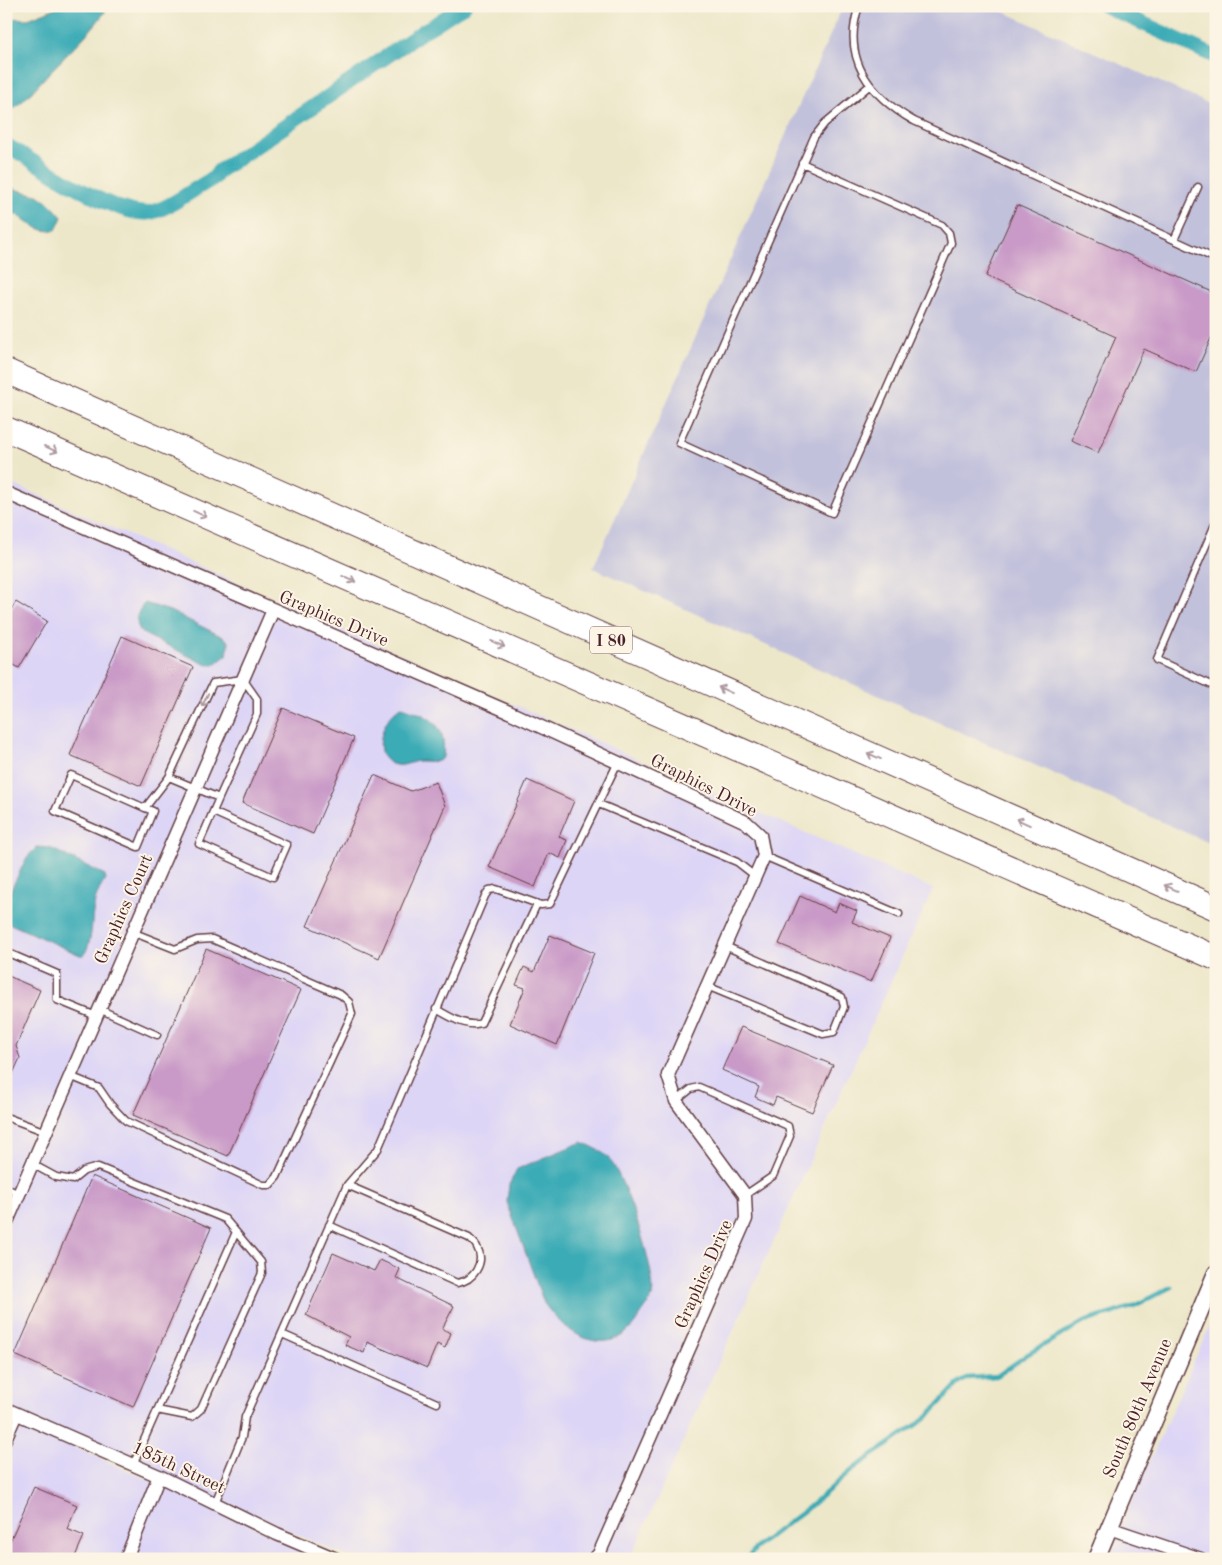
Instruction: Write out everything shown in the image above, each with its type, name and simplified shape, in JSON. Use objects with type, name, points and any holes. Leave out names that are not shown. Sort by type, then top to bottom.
[{"type":"highway","name":"I 80","points":[[6,371],[1216,908]]},
{"type":"highway","points":[[6,429],[1216,958]]},
{"type":"street","name":"Graphics Drive","points":[[6,493],[618,762],[746,822],[760,835],[764,856]]},
{"type":"street","name":"Graphics Court","points":[[6,1224],[273,610]]},
{"type":"street","points":[[745,1195],[676,1101],[668,1075],[764,856]]},
{"type":"street","name":"Graphics Drive","points":[[594,1559],[599,1554],[746,1219],[745,1195]]},
{"type":"street","name":"South 80th Avenue","points":[[1096,1559],[1216,1273]]},
{"type":"street","name":"185th Street","points":[[6,1409],[159,1476],[277,1534],[336,1559]]},
{"type":"street","points":[[126,1559],[159,1476]]},
{"type":"street","points":[[1109,1528],[1201,1559]]},
{"type":"lane","points":[[859,6],[853,40],[858,64],[870,86],[894,110],[914,122],[1216,259]]},
{"type":"lane","points":[[802,163],[942,225],[949,233],[951,243],[832,513],[679,443],[802,163],[814,137],[825,123],[870,86]]},
{"type":"lane","points":[[1174,240],[1198,188]]},
{"type":"lane","points":[[1216,522],[1157,660],[1216,687]]},
{"type":"lane","points":[[145,808],[169,777],[213,683],[243,679],[257,699],[257,714],[219,798],[199,844],[273,877],[287,845],[213,812]]},
{"type":"lane","points":[[215,1503],[242,1437],[245,1417],[329,1225],[347,1185],[378,1149],[478,910],[489,890],[496,889],[538,904],[550,904],[555,898],[618,762]]},
{"type":"lane","points":[[70,775],[145,808],[154,811],[138,847],[55,811],[70,775]]},
{"type":"lane","points":[[169,777],[219,798]]},
{"type":"lane","points":[[599,804],[737,862],[755,876]]},
{"type":"lane","points":[[764,856],[899,914]]},
{"type":"lane","points":[[436,1009],[461,1022],[475,1025],[481,1023],[538,904]]},
{"type":"lane","points":[[70,1076],[99,1088],[110,1104],[126,1121],[263,1185],[270,1185],[277,1177],[352,1014],[349,1002],[341,995],[212,939],[197,940],[175,949],[132,932]]},
{"type":"lane","points":[[707,986],[823,1034],[834,1032],[844,1007],[842,997],[725,946]]},
{"type":"lane","points":[[6,952],[57,974],[57,1000],[97,1012],[157,1035]]},
{"type":"lane","points":[[676,1101],[691,1089],[699,1087],[788,1126],[790,1136],[773,1176],[745,1195]]},
{"type":"lane","points":[[6,1117],[46,1132]]},
{"type":"lane","points":[[32,1164],[56,1177],[73,1180],[84,1171],[98,1167],[225,1219],[261,1262],[262,1274],[201,1409],[192,1418],[157,1410]]},
{"type":"lane","points":[[329,1225],[457,1282],[471,1278],[476,1271],[480,1258],[478,1248],[469,1238],[347,1185]]},
{"type":"lane","points":[[6,1188],[19,1194]]},
{"type":"lane","points":[[133,1465],[236,1232]]},
{"type":"lane","points":[[282,1334],[437,1403]]},
{"type":"lane","points":[[6,1444],[19,1415]]},
{"type":"shaded area","points":[[843,6],[991,6],[1216,107],[1216,846],[593,568]]},
{"type":"shaded area","points":[[6,481],[933,889],[630,1559],[353,1559],[6,1407]]},
{"type":"shaded area","points":[[1216,1312],[1216,1559],[1106,1559]]},
{"type":"shaded area","points":[[6,1417],[329,1559],[6,1559]]},
{"type":"water","points":[[61,6],[104,6],[105,12],[86,35],[28,96],[12,109],[6,108],[6,18],[28,19]]},
{"type":"water","points":[[6,184],[18,190],[37,195],[51,205],[62,217],[56,230],[42,230],[19,216],[6,211]]},
{"type":"water","points":[[145,603],[170,611],[225,638],[229,642],[227,655],[214,665],[205,664],[142,633],[139,629],[137,618]]},
{"type":"water","points":[[402,707],[428,718],[439,729],[444,746],[443,757],[439,761],[419,761],[399,765],[392,764],[385,759],[381,752],[380,744],[382,734],[390,717]]},
{"type":"water","points":[[37,847],[50,848],[105,875],[106,879],[96,899],[90,937],[84,955],[80,955],[6,922],[6,900],[27,857]]},
{"type":"water","points":[[582,1142],[604,1154],[610,1160],[624,1186],[639,1227],[653,1285],[651,1299],[629,1330],[617,1338],[604,1341],[590,1340],[578,1335],[565,1326],[544,1303],[507,1202],[509,1185],[517,1169]]},
{"type":"building","points":[[1017,205],[1216,294],[1216,327],[1196,372],[1144,349],[1098,453],[1070,441],[1116,337],[985,277]]},
{"type":"building","points":[[16,602],[47,621],[19,668],[6,660],[6,617]]},
{"type":"building","points":[[122,636],[193,667],[141,786],[70,755]]},
{"type":"building","points":[[283,708],[354,738],[313,834],[242,803]]},
{"type":"building","points":[[374,775],[411,791],[436,782],[445,806],[379,958],[307,926]]},
{"type":"building","points":[[527,780],[574,801],[559,837],[567,840],[560,858],[549,853],[535,887],[489,867]]},
{"type":"building","points":[[800,896],[835,912],[839,903],[857,911],[852,922],[890,938],[871,982],[779,944]]},
{"type":"building","points":[[550,935],[594,953],[557,1045],[510,1024],[525,988],[516,985],[524,967],[534,972]]},
{"type":"building","points":[[206,949],[301,990],[228,1156],[133,1115]]},
{"type":"building","points":[[6,975],[40,990],[16,1046],[20,1058],[6,1089]]},
{"type":"building","points":[[741,1027],[833,1065],[812,1112],[776,1097],[773,1105],[755,1097],[759,1087],[722,1070]]},
{"type":"building","points":[[92,1176],[211,1228],[133,1407],[15,1355]]},
{"type":"building","points":[[333,1253],[374,1271],[380,1260],[400,1269],[396,1278],[454,1306],[442,1329],[451,1333],[445,1348],[437,1344],[427,1368],[367,1342],[364,1353],[345,1345],[349,1337],[306,1315]]},
{"type":"building","points":[[34,1487],[77,1505],[67,1529],[84,1536],[74,1559],[6,1559],[6,1550]]},
{"type":"waterway","points":[[6,145],[75,187],[114,206],[147,213],[155,211],[214,178],[219,171],[425,30],[464,6]]},
{"type":"waterway","points":[[1105,6],[1216,57]]},
{"type":"waterway","points":[[746,1559],[761,1543],[809,1507],[856,1467],[926,1418],[957,1385],[967,1378],[997,1376],[1028,1354],[1084,1322],[1132,1307],[1171,1287]]}]
